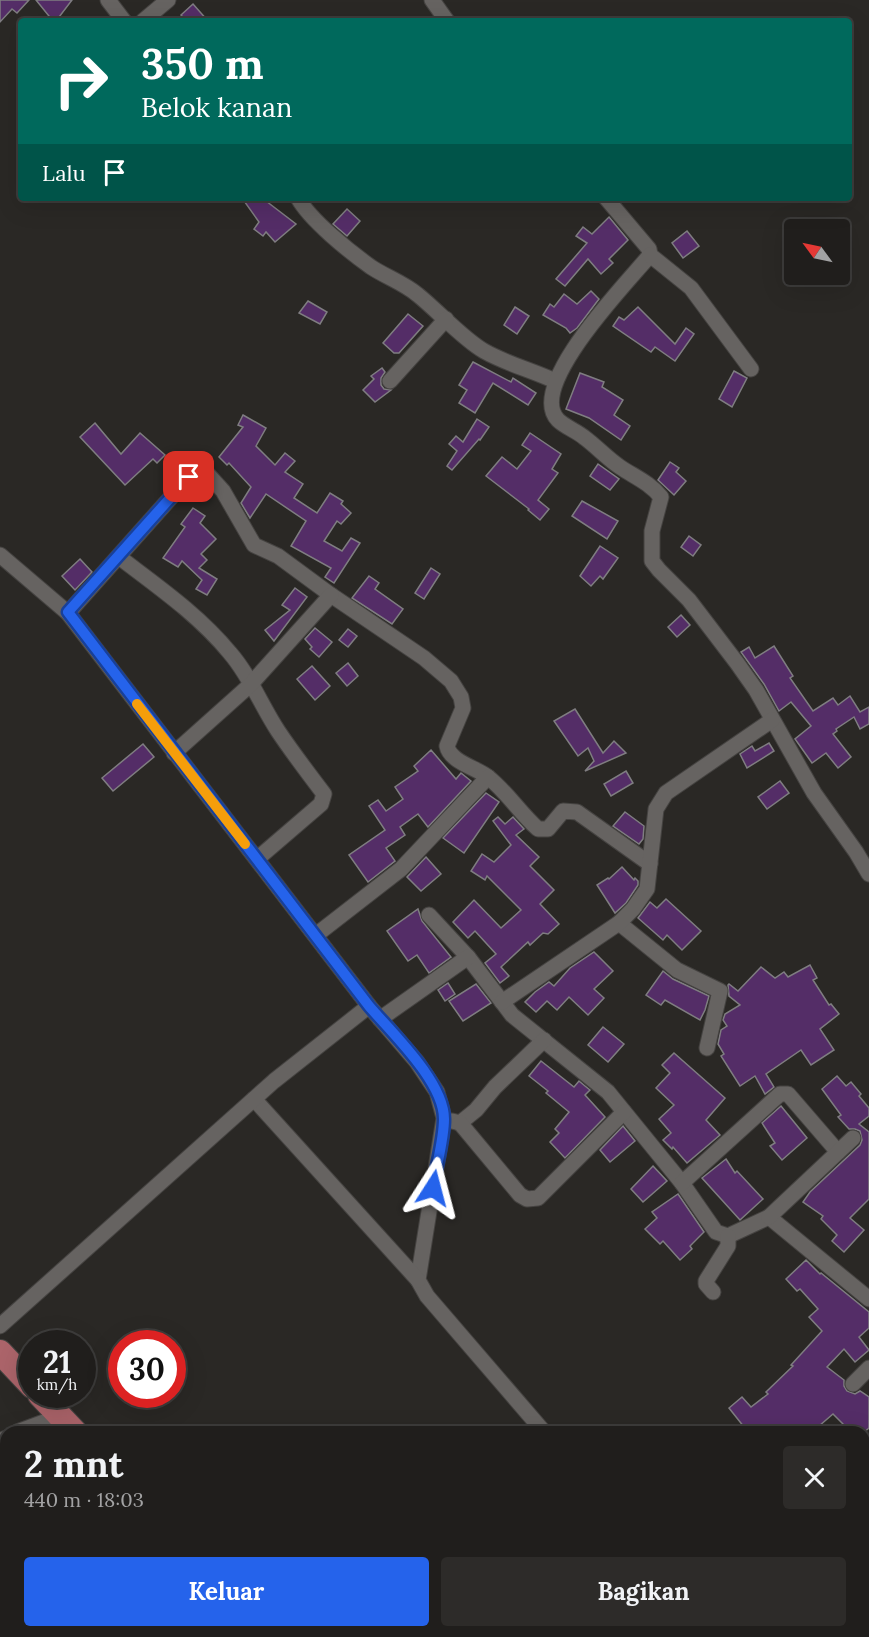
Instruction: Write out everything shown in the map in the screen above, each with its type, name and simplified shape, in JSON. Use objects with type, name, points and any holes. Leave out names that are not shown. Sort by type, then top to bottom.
[{"type":"main road","points":[[0,1352],[18,1371]]},
{"type":"main road","points":[[52,1408],[67,1424]]},
{"type":"street","points":[[108,0],[122,18]]},
{"type":"street","points":[[147,18],[168,0]]},
{"type":"street","points":[[432,0],[445,18]]},
{"type":"street","points":[[300,201],[321,225],[362,260],[416,293],[481,349],[508,364],[524,367],[555,381]]},
{"type":"street","points":[[609,201],[649,249],[650,255],[691,288],[751,369]]},
{"type":"street","points":[[650,255],[574,346],[555,381],[554,413],[558,420],[584,437],[620,467],[652,486],[661,496],[652,531],[652,561],[658,570],[689,600],[756,690],[814,793],[869,874]]},
{"type":"street","points":[[390,381],[446,319]]},
{"type":"street","points":[[68,612],[119,558],[189,477],[204,470],[224,491],[254,545],[278,556],[331,596],[424,658],[451,681],[461,697],[463,708],[449,739],[447,751],[488,777],[538,830],[548,829],[563,811],[577,812],[650,864]]},
{"type":"street","points":[[0,555],[68,612],[369,1006],[417,1062],[437,1092],[444,1118],[418,1280]]},
{"type":"street","points":[[119,558],[190,613],[229,651],[247,675],[250,685],[278,731],[324,794],[321,804],[257,858]]},
{"type":"street","points":[[174,753],[250,685],[331,596]]},
{"type":"street","points":[[502,1002],[619,923],[633,909],[647,889],[657,809],[666,793],[772,720]]},
{"type":"street","points":[[316,935],[401,869],[488,777]]},
{"type":"street","points":[[429,915],[468,957],[512,1016],[608,1092],[682,1183],[716,1232],[728,1236],[769,1216],[853,1138]]},
{"type":"street","points":[[619,923],[677,970],[720,991],[707,1048]]},
{"type":"street","points":[[380,1019],[468,957]]},
{"type":"street","points":[[0,1326],[254,1099],[369,1006]]},
{"type":"street","points":[[460,1124],[544,1040]]},
{"type":"street","points":[[682,1183],[780,1094],[784,1093],[788,1094],[838,1152]]},
{"type":"street","points":[[254,1099],[418,1280],[427,1296],[539,1426]]},
{"type":"street","points":[[444,1118],[460,1124],[520,1195],[527,1199],[538,1198],[624,1112]]},
{"type":"street","points":[[769,1216],[869,1299]]},
{"type":"street","points":[[713,1292],[706,1281],[728,1246],[728,1236]]},
{"type":"street","points":[[854,1384],[869,1368]]},
{"type":"building","points":[[0,0],[29,0],[17,13],[12,9],[0,22]]},
{"type":"building","points":[[36,0],[72,0],[58,18],[51,18]]},
{"type":"building","points":[[193,4],[205,18],[184,18],[181,15]]},
{"type":"building","points":[[244,201],[266,201],[296,224],[275,242],[266,232],[263,236],[254,229],[259,222]]},
{"type":"building","points":[[347,209],[360,221],[347,236],[333,224]]},
{"type":"building","points":[[609,217],[628,240],[609,259],[613,263],[601,274],[588,259],[565,286],[556,279],[587,243],[576,236],[583,227],[592,234]]},
{"type":"building","points":[[687,231],[699,246],[683,258],[672,243]]},
{"type":"building","points":[[591,291],[599,299],[577,328],[570,333],[566,328],[543,315],[550,304],[554,307],[564,294],[577,304]]},
{"type":"building","points":[[308,301],[327,312],[320,324],[299,313]]},
{"type":"building","points":[[515,307],[529,316],[517,334],[504,325]]},
{"type":"building","points":[[638,307],[675,344],[686,328],[694,334],[675,361],[655,347],[651,352],[613,326],[619,317],[624,320]]},
{"type":"building","points":[[408,314],[423,326],[399,353],[394,353],[383,343]]},
{"type":"building","points":[[473,362],[511,382],[513,378],[536,393],[528,405],[493,383],[475,413],[459,403],[467,390],[459,385]]},
{"type":"building","points":[[382,368],[385,372],[381,378],[381,385],[384,389],[391,390],[375,402],[363,390],[374,379],[371,376]]},
{"type":"building","points":[[734,371],[747,378],[732,407],[719,399]]},
{"type":"building","points":[[580,373],[604,382],[602,387],[623,400],[614,415],[630,426],[621,440],[589,418],[566,409]]},
{"type":"building","points":[[243,415],[266,428],[256,446],[275,465],[285,453],[295,461],[285,472],[303,484],[294,498],[317,513],[330,493],[343,501],[341,504],[351,513],[341,524],[337,521],[324,541],[342,551],[351,538],[360,543],[334,583],[325,577],[331,568],[291,546],[306,521],[266,494],[250,518],[241,503],[251,487],[229,463],[227,465],[219,457],[243,427],[238,425]]},
{"type":"building","points":[[477,419],[489,427],[452,470],[447,466],[457,451],[449,444],[456,436],[463,442]]},
{"type":"building","points":[[95,423],[121,454],[140,433],[165,455],[157,463],[153,459],[125,485],[80,437]]},
{"type":"building","points":[[530,433],[561,454],[552,469],[558,473],[538,500],[549,509],[540,520],[486,476],[502,457],[517,469],[531,451],[522,445]]},
{"type":"building","points":[[670,462],[679,468],[676,472],[686,481],[674,495],[658,480]]},
{"type":"building","points":[[598,464],[619,479],[610,490],[590,476]]},
{"type":"building","points":[[582,501],[618,521],[607,539],[572,516]]},
{"type":"building","points":[[193,508],[205,516],[200,523],[216,539],[201,554],[207,560],[199,568],[217,579],[207,595],[196,589],[202,580],[182,561],[178,567],[163,558],[185,527],[181,524]]},
{"type":"building","points":[[689,536],[701,545],[693,556],[681,547]]},
{"type":"building","points":[[600,546],[618,558],[603,579],[600,576],[591,586],[580,576]]},
{"type":"building","points":[[80,559],[92,572],[75,590],[62,576]]},
{"type":"building","points":[[431,568],[440,574],[424,599],[415,593]]},
{"type":"building","points":[[369,576],[379,583],[375,589],[403,609],[392,624],[352,598]]},
{"type":"building","points":[[295,588],[307,597],[274,641],[265,630],[290,610],[282,605]]},
{"type":"building","points":[[681,615],[690,625],[677,637],[668,627]]},
{"type":"building","points":[[315,628],[332,642],[319,657],[310,649],[312,647],[305,639]]},
{"type":"building","points":[[348,629],[357,636],[348,647],[339,640]]},
{"type":"building","points":[[774,646],[793,676],[790,678],[813,711],[833,698],[838,705],[850,696],[860,712],[869,707],[869,724],[860,729],[854,717],[836,729],[837,731],[833,734],[851,757],[838,768],[826,753],[812,763],[795,739],[811,726],[791,702],[779,711],[764,684],[741,652],[749,647],[755,658]]},
{"type":"building","points":[[348,663],[358,676],[347,686],[336,673]]},
{"type":"building","points":[[312,666],[330,686],[315,700],[297,679]]},
{"type":"building","points":[[575,709],[603,753],[614,741],[626,753],[585,771],[594,761],[588,748],[578,756],[554,721]]},
{"type":"building","points":[[769,743],[774,751],[747,768],[740,754],[752,746],[755,751]]},
{"type":"building","points":[[143,744],[154,757],[113,791],[102,778]]},
{"type":"building","points":[[431,750],[456,779],[461,773],[471,781],[428,827],[418,814],[400,827],[405,835],[386,848],[395,861],[368,882],[349,855],[385,830],[369,806],[378,800],[386,811],[403,799],[395,787],[418,771],[414,766]]},
{"type":"building","points":[[626,771],[633,783],[611,796],[604,784]]},
{"type":"building","points":[[780,781],[789,793],[767,809],[758,797]]},
{"type":"building","points":[[486,793],[499,802],[464,853],[443,838]]},
{"type":"building","points":[[625,812],[644,826],[643,839],[639,844],[613,826]]},
{"type":"building","points":[[498,817],[505,824],[513,817],[524,829],[516,835],[539,857],[530,866],[554,890],[540,904],[559,924],[548,934],[543,933],[530,945],[528,942],[501,967],[509,976],[500,983],[485,963],[496,954],[475,931],[468,938],[453,922],[474,900],[501,928],[521,910],[487,876],[485,880],[471,871],[482,854],[494,862],[511,845],[493,821]]},
{"type":"building","points":[[426,857],[441,874],[421,891],[407,877]]},
{"type":"building","points":[[622,867],[634,880],[635,878],[638,881],[638,885],[626,903],[615,913],[597,885],[609,879]]},
{"type":"building","points":[[666,899],[701,931],[682,950],[667,935],[663,940],[638,918],[650,902],[657,908]]},
{"type":"building","points":[[418,909],[422,921],[451,957],[429,973],[417,955],[408,961],[387,931]]},
{"type":"building","points":[[594,952],[613,971],[594,989],[604,998],[588,1015],[569,997],[557,1010],[547,1001],[536,1012],[525,1002],[549,982],[554,986],[570,968]]},
{"type":"building","points":[[810,965],[817,978],[813,980],[829,1005],[831,1004],[839,1014],[820,1029],[834,1050],[811,1065],[801,1050],[766,1074],[774,1087],[765,1094],[755,1076],[740,1086],[721,1056],[724,1054],[718,1044],[721,1030],[727,1026],[723,1020],[725,1014],[740,1005],[729,996],[728,985],[738,991],[761,967],[775,978],[784,972],[788,977]]},
{"type":"building","points":[[663,971],[673,979],[709,996],[700,1020],[665,1000],[661,1005],[646,995]]},
{"type":"building","points":[[448,983],[455,994],[445,1001],[438,990]]},
{"type":"building","points":[[476,984],[491,1003],[463,1021],[449,1001]]},
{"type":"building","points":[[603,1027],[624,1044],[608,1062],[588,1045]]},
{"type":"building","points":[[674,1053],[725,1098],[706,1120],[720,1135],[687,1163],[673,1147],[672,1149],[663,1140],[671,1133],[659,1119],[674,1105],[656,1088],[670,1073],[662,1065]]},
{"type":"building","points":[[541,1061],[574,1087],[579,1081],[590,1090],[585,1095],[605,1117],[565,1158],[550,1142],[559,1133],[555,1129],[569,1112],[529,1076]]},
{"type":"building","points":[[837,1076],[846,1086],[851,1082],[869,1108],[869,1116],[859,1124],[869,1132],[869,1199],[850,1218],[864,1230],[844,1252],[832,1241],[837,1235],[821,1219],[823,1216],[803,1202],[810,1192],[860,1145],[862,1140],[860,1131],[849,1129],[838,1117],[841,1115],[822,1089]]},
{"type":"building","points":[[781,1106],[807,1138],[782,1160],[770,1146],[775,1143],[762,1123]]},
{"type":"building","points":[[623,1126],[635,1141],[610,1162],[600,1150]]},
{"type":"building","points":[[726,1159],[735,1173],[737,1171],[763,1199],[740,1220],[702,1178]]},
{"type":"building","points":[[653,1166],[667,1181],[643,1202],[631,1189]]},
{"type":"building","points":[[678,1194],[704,1232],[690,1246],[692,1249],[680,1260],[663,1241],[660,1244],[645,1229],[657,1218],[652,1212]]},
{"type":"building","points":[[806,1260],[820,1274],[869,1312],[869,1328],[859,1337],[869,1350],[855,1362],[844,1349],[827,1367],[844,1380],[847,1391],[855,1394],[860,1391],[869,1397],[869,1426],[845,1426],[833,1414],[819,1426],[743,1426],[729,1408],[742,1397],[751,1407],[768,1394],[766,1392],[793,1366],[791,1365],[822,1331],[809,1317],[818,1309],[800,1289],[797,1291],[786,1279]]},
{"type":"slow traffic","points":[[137,704],[245,844]]},
{"type":"route","points":[[189,477],[119,558],[68,612],[369,1006],[417,1062],[437,1092],[444,1118],[433,1188]]}]
